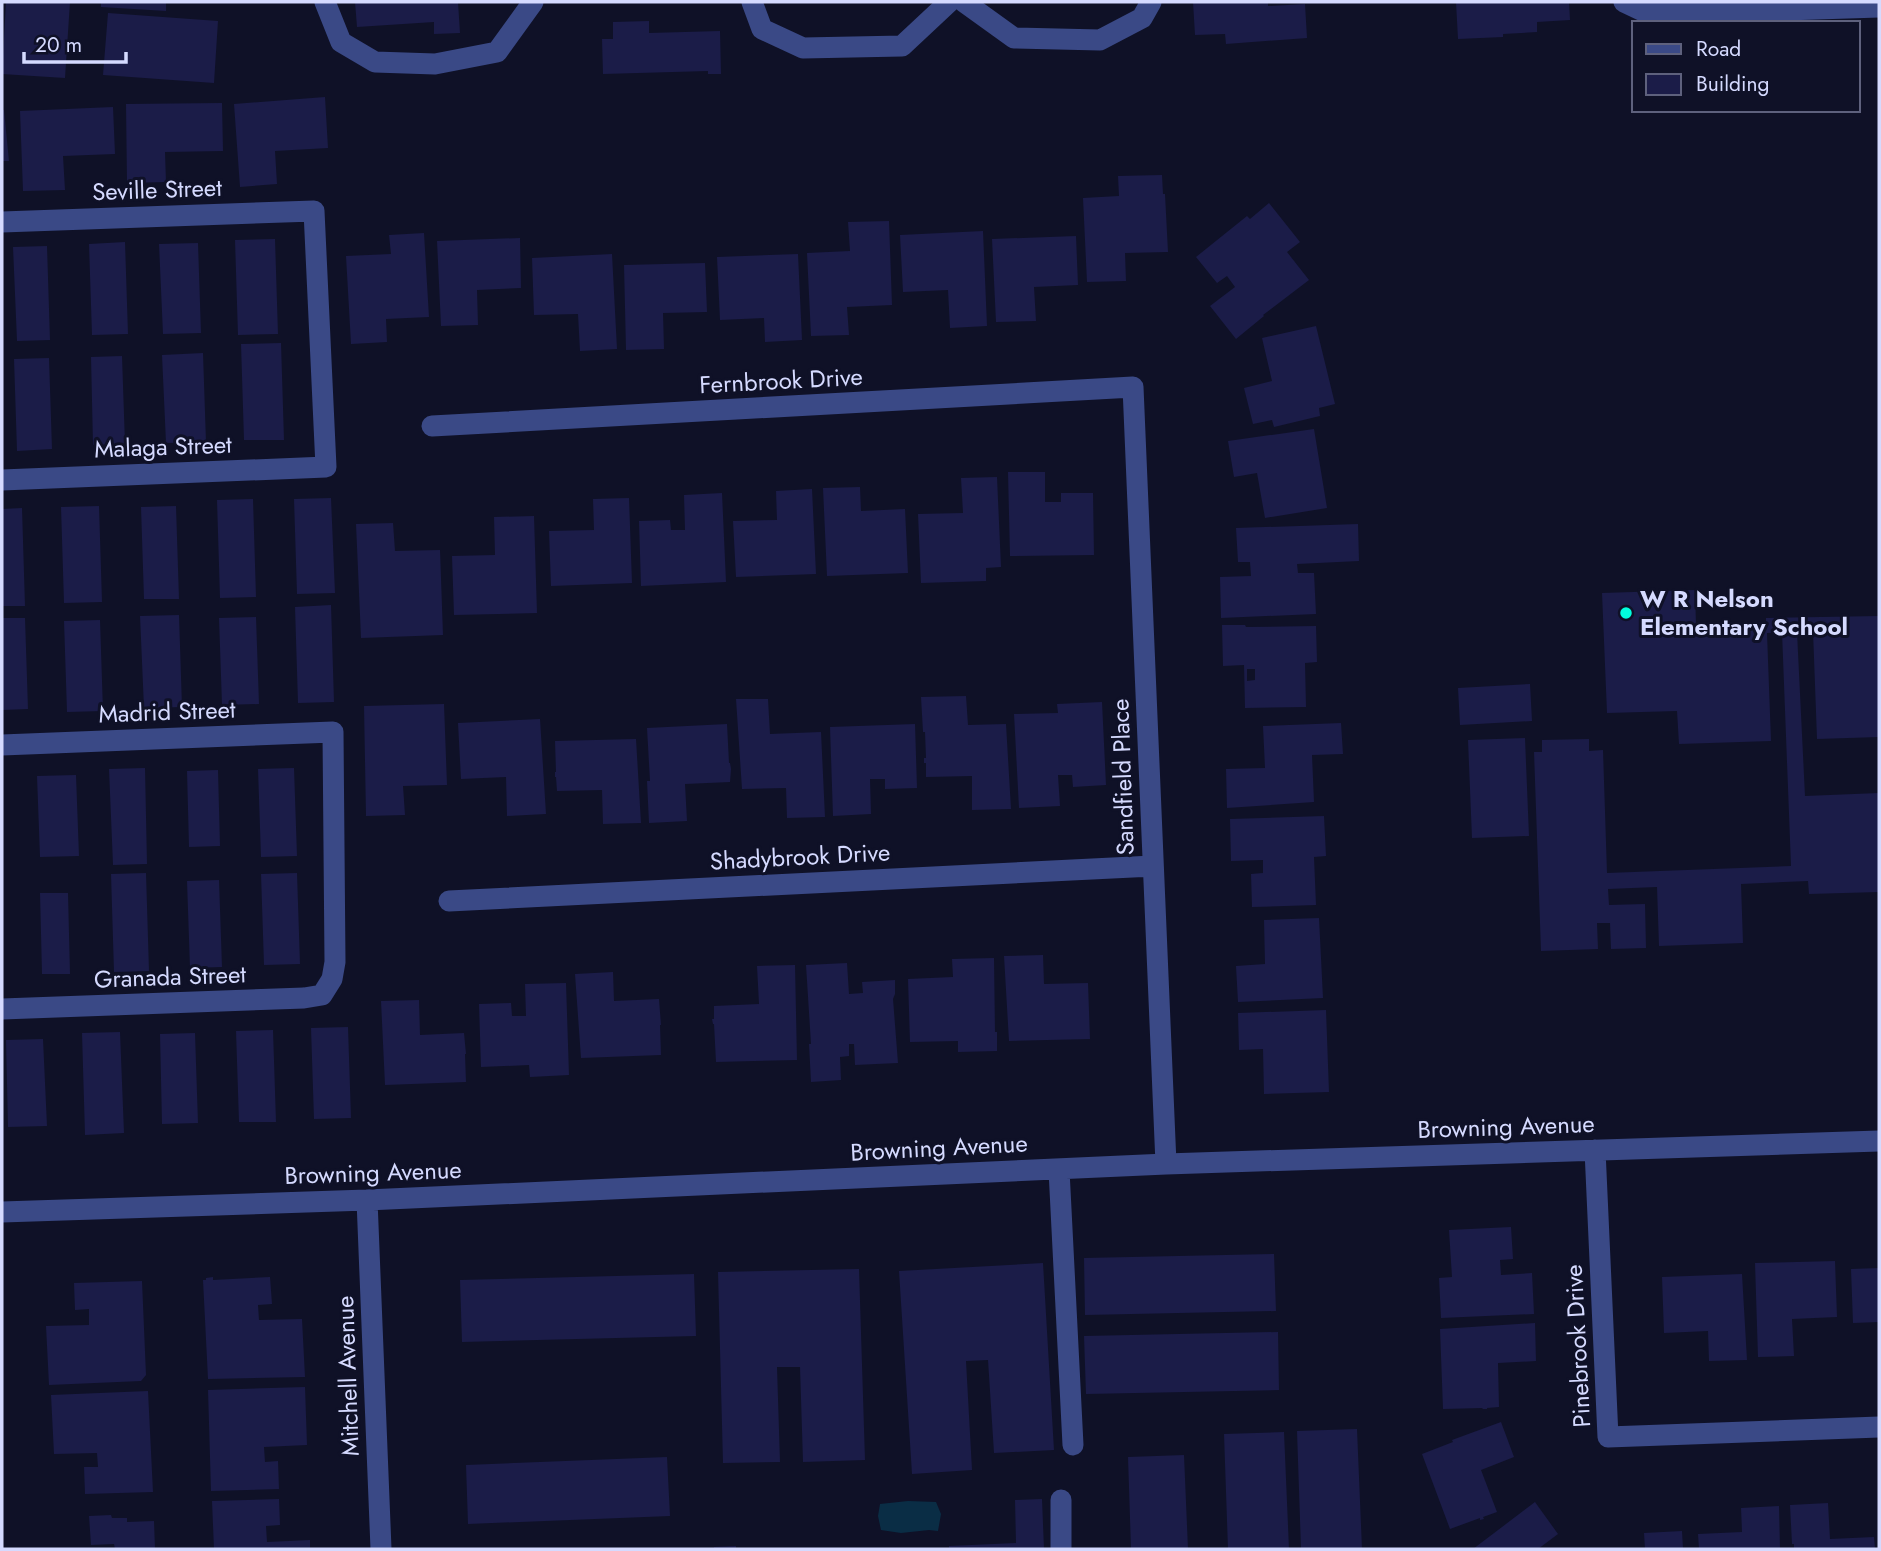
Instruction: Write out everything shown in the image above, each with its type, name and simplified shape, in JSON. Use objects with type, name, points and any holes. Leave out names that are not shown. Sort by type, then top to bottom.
[{"type":"street","points":[[325,2],[341,42],[375,62],[435,64],[497,52],[533,2]]},
{"type":"street","points":[[752,2],[762,29],[803,48],[902,46],[949,2]]},
{"type":"street","points":[[964,2],[1014,38],[1100,40],[1142,18],[1151,2]]},
{"type":"street","points":[[1624,2],[1643,11],[1699,13],[1879,7]]},
{"type":"street","name":"Seville Street","points":[[2,222],[314,211],[327,467]]},
{"type":"street","name":"Fernbrook Drive","points":[[432,426],[1133,387]]},
{"type":"street","name":"Sandfield Place","points":[[1133,387],[1166,1164]]},
{"type":"street","name":"Malaga Street","points":[[2,480],[327,467]]},
{"type":"street","name":"Madrid Street","points":[[2,745],[333,732],[335,962],[332,979]]},
{"type":"street","name":"Shadybrook Drive","points":[[449,901],[1153,866]]},
{"type":"street","name":"Granada Street","points":[[2,1009],[304,998],[322,995],[332,979]]},
{"type":"street","name":"Browning Avenue","points":[[2,1212],[367,1200],[1166,1164],[1879,1140]]},
{"type":"street","name":"Pinebrook Drive","points":[[1595,1150],[1608,1437],[1879,1427]]},
{"type":"street","points":[[1059,1170],[1073,1445]]},
{"type":"street","name":"Mitchell Avenue","points":[[367,1200],[381,1549]]},
{"type":"street","points":[[1061,1500],[1061,1549]]},
{"type":"water","points":[[936,1502],[941,1514],[938,1531],[901,1533],[881,1530],[878,1516],[880,1504]]},
{"type":"building","points":[[6,2],[70,2],[65,78],[2,74]]},
{"type":"building","points":[[101,2],[166,2],[166,11],[101,7]]},
{"type":"building","points":[[355,2],[458,2],[460,33],[434,34],[434,22],[357,27]]},
{"type":"building","points":[[1193,2],[1268,2],[1268,6],[1305,4],[1307,38],[1226,44],[1225,34],[1195,35]]},
{"type":"building","points":[[1456,2],[1569,2],[1570,20],[1537,22],[1537,32],[1458,39]]},
{"type":"building","points":[[108,13],[218,21],[214,83],[103,75]]},
{"type":"building","points":[[649,21],[649,33],[720,31],[721,74],[708,74],[708,71],[603,74],[602,39],[613,39],[613,22]]},
{"type":"building","points":[[325,97],[328,148],[275,151],[277,184],[240,187],[234,104]]},
{"type":"building","points":[[222,103],[223,151],[165,152],[166,182],[127,183],[126,104]]},
{"type":"building","points":[[113,107],[115,154],[63,156],[65,190],[23,191],[20,111]]},
{"type":"building","points":[[4,110],[9,161],[2,161]]},
{"type":"building","points":[[1162,175],[1168,252],[1125,253],[1126,281],[1087,282],[1083,198],[1119,196],[1118,176]]},
{"type":"building","points":[[1269,203],[1300,242],[1287,252],[1309,280],[1236,339],[1210,306],[1235,287],[1227,276],[1217,283],[1196,257],[1247,216],[1250,219]]},
{"type":"building","points":[[889,221],[892,305],[847,307],[849,335],[811,336],[807,253],[850,251],[848,222]]},
{"type":"building","points":[[983,231],[987,326],[950,328],[948,290],[903,292],[900,235]]},
{"type":"building","points":[[424,233],[429,317],[386,319],[387,342],[351,344],[346,256],[391,254],[389,235]]},
{"type":"building","points":[[1076,236],[1078,285],[1034,287],[1036,321],[996,322],[992,239]]},
{"type":"building","points":[[520,238],[521,288],[477,290],[478,325],[441,326],[437,241]]},
{"type":"building","points":[[275,239],[278,334],[238,335],[235,240]]},
{"type":"building","points":[[125,242],[128,334],[92,335],[89,244]]},
{"type":"building","points":[[198,243],[201,333],[163,334],[159,244]]},
{"type":"building","points":[[47,246],[50,340],[17,341],[13,247]]},
{"type":"building","points":[[612,254],[617,349],[580,351],[578,314],[534,315],[532,258]]},
{"type":"building","points":[[798,254],[802,340],[765,342],[764,318],[720,320],[717,257]]},
{"type":"building","points":[[705,263],[707,312],[663,313],[664,349],[626,350],[624,265]]},
{"type":"building","points":[[1316,326],[1335,404],[1319,408],[1320,416],[1274,427],[1272,420],[1253,424],[1244,388],[1272,381],[1262,338]]},
{"type":"building","points":[[281,343],[284,440],[244,440],[241,344]]},
{"type":"building","points":[[203,353],[206,442],[166,443],[162,355]]},
{"type":"building","points":[[122,356],[125,444],[93,445],[91,357]]},
{"type":"building","points":[[49,358],[52,449],[17,451],[14,359]]},
{"type":"building","points":[[1314,429],[1327,508],[1265,518],[1257,473],[1234,477],[1228,441]]},
{"type":"building","points":[[1008,472],[1045,472],[1045,502],[1061,502],[1061,493],[1093,493],[1094,555],[1010,556]]},
{"type":"building","points":[[997,477],[1001,567],[986,568],[986,581],[921,583],[918,514],[963,513],[961,478]]},
{"type":"building","points":[[860,487],[861,511],[905,509],[908,573],[827,576],[823,488]]},
{"type":"building","points":[[812,489],[816,574],[736,577],[733,521],[777,520],[776,491]]},
{"type":"building","points":[[722,493],[726,582],[641,586],[639,521],[670,520],[671,530],[685,530],[684,495]]},
{"type":"building","points":[[331,498],[335,593],[297,594],[294,499]]},
{"type":"building","points":[[629,498],[632,583],[551,586],[549,531],[594,530],[593,499]]},
{"type":"building","points":[[253,499],[256,597],[220,598],[217,500]]},
{"type":"building","points":[[99,506],[102,602],[64,603],[61,507]]},
{"type":"building","points":[[176,506],[179,599],[144,599],[141,507]]},
{"type":"building","points":[[22,508],[25,606],[2,606],[2,509]]},
{"type":"building","points":[[534,516],[537,613],[454,615],[452,556],[495,555],[494,517]]},
{"type":"building","points":[[393,523],[395,551],[440,550],[443,635],[361,638],[356,524]]},
{"type":"building","points":[[1358,524],[1359,561],[1297,564],[1298,573],[1314,573],[1316,614],[1221,618],[1220,577],[1251,576],[1250,562],[1238,562],[1236,528]]},
{"type":"building","points":[[1695,590],[1696,625],[1766,622],[1766,618],[1879,616],[1879,737],[1817,739],[1813,631],[1797,632],[1805,796],[1879,793],[1879,892],[1809,894],[1808,881],[1741,884],[1743,943],[1659,946],[1657,887],[1608,889],[1609,905],[1645,904],[1646,948],[1611,949],[1610,923],[1597,923],[1598,949],[1541,951],[1534,752],[1542,752],[1542,740],[1589,739],[1589,751],[1603,750],[1607,873],[1791,866],[1782,632],[1767,633],[1771,741],[1679,744],[1677,711],[1607,713],[1602,593]]},
{"type":"building","points":[[331,605],[334,702],[298,703],[295,607]]},
{"type":"building","points":[[179,615],[182,707],[144,708],[140,616]]},
{"type":"building","points":[[256,617],[259,704],[222,705],[219,618]]},
{"type":"building","points":[[2,618],[25,618],[28,709],[2,710]]},
{"type":"building","points":[[100,620],[103,711],[67,712],[64,621]]},
{"type":"building","points":[[1222,625],[1316,626],[1317,662],[1305,663],[1306,707],[1245,708],[1244,665],[1223,666]],"holes":[[[1247,669],[1255,669],[1255,680],[1247,681]]]},
{"type":"building","points":[[1530,684],[1532,721],[1460,725],[1458,688]]},
{"type":"building","points":[[966,696],[968,725],[1006,724],[1011,809],[972,810],[972,776],[926,777],[921,697]]},
{"type":"building","points":[[736,699],[768,699],[770,734],[821,732],[825,817],[787,818],[786,788],[742,789]]},
{"type":"building","points":[[1102,702],[1106,785],[1073,787],[1072,775],[1058,775],[1060,806],[1019,808],[1014,714],[1058,713],[1057,704]]},
{"type":"building","points":[[444,704],[447,785],[403,786],[405,815],[366,816],[364,706]]},
{"type":"building","points":[[540,719],[546,814],[507,816],[506,777],[461,779],[458,723]]},
{"type":"building","points":[[1341,723],[1343,754],[1312,755],[1314,802],[1227,808],[1226,769],[1265,768],[1263,726]]},
{"type":"building","points":[[727,724],[730,782],[685,784],[687,821],[649,823],[647,728]]},
{"type":"building","points":[[915,724],[917,788],[885,789],[885,779],[870,779],[871,814],[833,816],[830,727]]},
{"type":"building","points":[[1525,738],[1529,836],[1472,838],[1468,740]]},
{"type":"building","points":[[636,739],[641,823],[603,824],[602,790],[557,791],[555,741]]},
{"type":"building","points":[[145,768],[147,864],[113,865],[109,769]]},
{"type":"building","points":[[294,768],[297,856],[261,857],[258,769]]},
{"type":"building","points":[[218,770],[220,846],[189,847],[187,771]]},
{"type":"building","points":[[76,775],[79,856],[40,857],[37,776]]},
{"type":"building","points":[[1324,816],[1326,856],[1314,857],[1316,905],[1252,907],[1251,874],[1263,873],[1263,860],[1231,861],[1230,819]]},
{"type":"building","points":[[146,873],[149,971],[114,972],[111,874]]},
{"type":"building","points":[[297,873],[300,964],[264,965],[261,874]]},
{"type":"building","points":[[219,880],[222,967],[190,968],[187,881]]},
{"type":"building","points":[[40,893],[68,893],[70,974],[42,974]]},
{"type":"building","points":[[1319,918],[1323,998],[1238,1002],[1236,966],[1265,964],[1264,920]]},
{"type":"building","points":[[1043,955],[1044,984],[1088,983],[1090,1039],[1009,1041],[1004,956]]},
{"type":"building","points":[[994,958],[997,1051],[958,1052],[958,1041],[910,1042],[908,979],[953,977],[952,959]]},
{"type":"building","points":[[847,963],[849,994],[863,993],[862,982],[895,980],[893,999],[898,1063],[855,1065],[854,1044],[849,1044],[849,1056],[840,1057],[841,1080],[811,1082],[806,965]]},
{"type":"building","points":[[795,965],[797,1060],[716,1062],[712,1019],[714,1006],[759,1004],[757,966]]},
{"type":"building","points":[[613,972],[614,1001],[659,999],[661,1055],[581,1058],[575,974]]},
{"type":"building","points":[[566,983],[569,1075],[530,1077],[529,1065],[481,1067],[479,1004],[511,1003],[512,1016],[526,1016],[525,984]]},
{"type":"building","points":[[419,1000],[420,1035],[464,1033],[466,1082],[385,1085],[381,1001]]},
{"type":"building","points":[[1326,1010],[1329,1092],[1264,1094],[1263,1049],[1239,1050],[1238,1013]]},
{"type":"building","points":[[348,1027],[351,1118],[314,1119],[311,1028]]},
{"type":"building","points":[[273,1030],[276,1122],[239,1122],[236,1031]]},
{"type":"building","points":[[120,1032],[124,1133],[85,1135],[82,1033]]},
{"type":"building","points":[[195,1033],[198,1123],[162,1124],[160,1034]]},
{"type":"building","points":[[43,1039],[47,1126],[8,1127],[6,1040]]},
{"type":"building","points":[[1511,1227],[1513,1259],[1500,1260],[1501,1275],[1532,1273],[1534,1314],[1441,1318],[1439,1278],[1452,1277],[1449,1230]]},
{"type":"building","points":[[1274,1254],[1276,1311],[1085,1315],[1084,1258]]},
{"type":"building","points":[[1835,1261],[1837,1317],[1792,1319],[1794,1356],[1758,1357],[1755,1263]]},
{"type":"building","points":[[1043,1263],[1054,1450],[994,1453],[988,1360],[966,1361],[972,1470],[912,1474],[899,1271]]},
{"type":"building","points":[[1879,1268],[1879,1322],[1853,1323],[1851,1269]]},
{"type":"building","points":[[859,1269],[865,1460],[803,1462],[800,1367],[777,1367],[780,1462],[723,1463],[718,1272]]},
{"type":"building","points":[[694,1274],[696,1336],[462,1342],[460,1280]]},
{"type":"building","points":[[1742,1274],[1747,1360],[1709,1361],[1708,1331],[1664,1333],[1662,1277]]},
{"type":"building","points":[[213,1277],[213,1280],[270,1277],[272,1304],[258,1305],[259,1320],[302,1319],[305,1377],[208,1379],[203,1280]]},
{"type":"building","points":[[142,1281],[146,1375],[141,1381],[49,1385],[46,1326],[89,1325],[89,1309],[75,1310],[74,1283]]},
{"type":"building","points":[[1535,1323],[1536,1361],[1498,1363],[1499,1407],[1443,1409],[1440,1329]]},
{"type":"building","points":[[1278,1332],[1279,1390],[1086,1394],[1084,1336]]},
{"type":"building","points":[[305,1387],[307,1445],[264,1447],[265,1462],[278,1461],[279,1489],[211,1491],[208,1390]]},
{"type":"building","points":[[148,1391],[153,1492],[85,1494],[84,1467],[98,1467],[97,1453],[54,1454],[51,1395]]},
{"type":"building","points":[[1501,1422],[1514,1457],[1481,1470],[1497,1512],[1483,1517],[1484,1519],[1450,1529],[1422,1454]]},
{"type":"building","points":[[1357,1429],[1362,1549],[1301,1549],[1297,1431]]},
{"type":"building","points":[[1284,1432],[1289,1549],[1228,1549],[1224,1434]]},
{"type":"building","points":[[1184,1455],[1188,1549],[1131,1549],[1128,1457]]},
{"type":"building","points":[[667,1457],[670,1516],[468,1524],[466,1465]]},
{"type":"building","points":[[279,1499],[280,1525],[266,1526],[267,1542],[310,1540],[310,1549],[214,1549],[212,1501]]},
{"type":"building","points":[[1042,1499],[1044,1549],[949,1549],[949,1546],[1016,1543],[1015,1500]]},
{"type":"building","points":[[1535,1502],[1558,1534],[1538,1549],[1473,1549]]},
{"type":"building","points":[[1828,1503],[1830,1539],[1874,1537],[1875,1549],[1794,1549],[1790,1505]]},
{"type":"building","points":[[1779,1506],[1780,1549],[1699,1549],[1698,1534],[1742,1532],[1741,1508]]},
{"type":"building","points":[[111,1515],[112,1518],[127,1518],[127,1522],[154,1521],[155,1549],[115,1549],[114,1544],[91,1545],[89,1516]]},
{"type":"building","points":[[1682,1531],[1683,1549],[1645,1549],[1644,1533]]},
{"type":"building","points":[[736,1546],[736,1549],[714,1549],[714,1547]]},
{"type":"place","name":"W R Nelson Elementary School","points":[[1626,613]]}]
